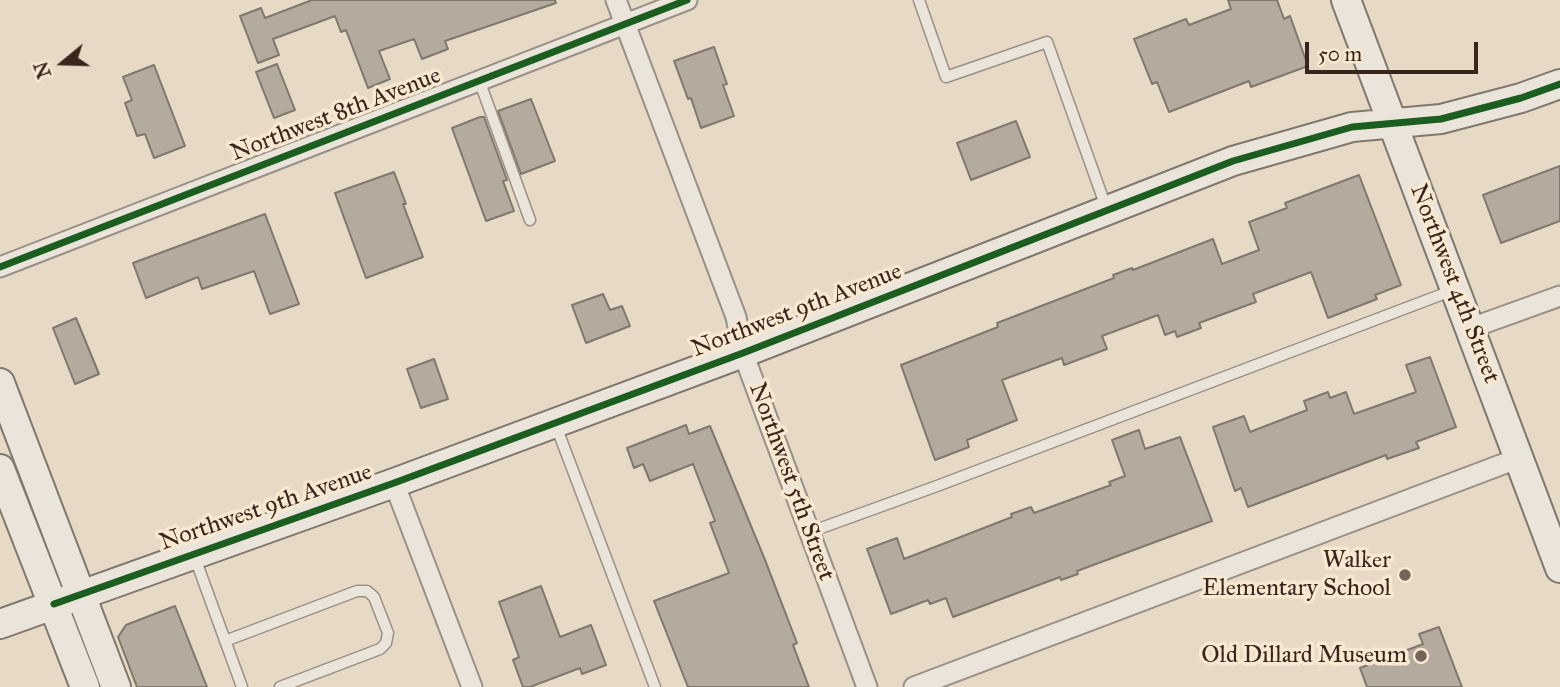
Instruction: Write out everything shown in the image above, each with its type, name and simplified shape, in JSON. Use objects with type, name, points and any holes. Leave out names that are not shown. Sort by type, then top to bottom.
[{"type":"main road","name":"Northwest 4th Street","points":[[1346,0],[1560,568]]},
{"type":"main road","name":"Northwest 9th Avenue","points":[[0,624],[394,483],[743,353],[1233,161],[1352,127],[1441,119],[1521,98],[1560,84]]},
{"type":"main road","points":[[0,383],[116,687]]},
{"type":"main road","points":[[0,468],[85,687]]},
{"type":"street","name":"Northwest 5th Street","points":[[616,0],[736,317],[743,353],[867,687]]},
{"type":"street","name":"Northwest 8th Avenue","points":[[0,267],[687,0]]},
{"type":"street","points":[[1471,328],[1560,296]]},
{"type":"street","points":[[914,687],[1519,458]]},
{"type":"street","points":[[394,483],[472,687]]},
{"type":"lane","points":[[919,0],[946,77],[1047,42],[1108,211]]},
{"type":"lane","points":[[479,80],[530,220]]},
{"type":"lane","points":[[810,532],[1456,289]]},
{"type":"lane","points":[[555,423],[655,687]]},
{"type":"lane","points":[[194,554],[242,687]]},
{"type":"lane","points":[[225,641],[357,591],[367,591],[374,597],[388,634],[386,643],[380,649],[280,687]]},
{"type":"building","points":[[312,0],[555,0],[556,3],[445,41],[448,49],[422,59],[414,39],[379,51],[390,79],[368,88],[346,30],[341,32],[335,16],[273,39],[279,55],[258,63],[240,16],[261,8],[265,18]]},
{"type":"building","points":[[1228,0],[1277,0],[1284,19],[1290,16],[1308,66],[1251,87],[1249,81],[1169,112],[1157,82],[1152,84],[1134,39],[1186,19],[1189,25],[1231,9]]},
{"type":"building","points":[[714,47],[727,84],[723,85],[734,116],[701,128],[674,61]]},
{"type":"building","points":[[277,64],[295,110],[274,118],[256,72]]},
{"type":"building","points":[[154,65],[185,146],[154,158],[145,134],[137,136],[125,103],[132,100],[123,77]]},
{"type":"building","points":[[531,99],[555,161],[521,174],[498,111]]},
{"type":"building","points":[[484,117],[507,180],[503,181],[514,211],[486,221],[452,128]]},
{"type":"building","points":[[1016,121],[1030,157],[971,180],[957,143]]},
{"type":"building","points":[[1560,166],[1560,221],[1501,243],[1483,195]]},
{"type":"building","points":[[394,172],[423,257],[366,278],[335,193]]},
{"type":"building","points":[[1359,175],[1401,285],[1375,295],[1377,299],[1328,318],[1311,272],[1253,294],[1256,302],[1199,323],[1201,328],[1177,337],[1175,331],[1165,335],[1158,315],[1102,336],[1107,349],[1064,365],[1062,358],[1002,380],[1017,420],[967,440],[969,447],[935,460],[901,365],[998,327],[997,323],[1114,278],[1113,275],[1213,239],[1222,264],[1259,250],[1249,222],[1287,208],[1285,203]]},
{"type":"building","points":[[265,214],[299,304],[270,314],[254,271],[202,289],[198,277],[146,298],[133,263]]},
{"type":"building","points":[[603,294],[610,310],[622,306],[630,326],[586,343],[572,305]]},
{"type":"building","points":[[76,318],[99,374],[75,384],[53,328]]},
{"type":"building","points":[[1430,357],[1456,427],[1416,442],[1419,448],[1387,459],[1386,455],[1248,507],[1241,488],[1235,491],[1213,427],[1244,416],[1250,432],[1307,410],[1304,401],[1328,392],[1330,398],[1346,392],[1354,414],[1416,392],[1406,365]]},
{"type":"building","points":[[434,359],[448,399],[421,408],[407,369]]},
{"type":"building","points":[[686,425],[689,434],[710,426],[797,643],[793,645],[809,687],[688,687],[654,601],[729,573],[710,523],[715,521],[693,464],[650,481],[643,464],[634,468],[627,448]]},
{"type":"building","points":[[1139,430],[1145,449],[1180,437],[1212,521],[1077,571],[1078,574],[1061,580],[1060,577],[953,617],[946,598],[930,604],[928,600],[891,614],[867,549],[897,538],[904,559],[1012,517],[1011,514],[1031,507],[1034,513],[1111,485],[1109,482],[1125,476],[1112,440]]},
{"type":"building","points":[[541,586],[560,637],[591,625],[606,665],[582,674],[580,668],[530,687],[523,687],[513,660],[519,657],[499,602]]},
{"type":"building","points":[[175,606],[207,687],[137,687],[118,637],[126,625]]},
{"type":"building","name":"Old Dillard Museum","points":[[1439,627],[1462,687],[1367,687],[1360,668],[1423,644],[1419,634]]},
{"type":"cycle path","points":[[0,267],[687,0]]},
{"type":"cycle path","points":[[54,604],[394,483],[743,353],[1233,161],[1352,127],[1441,119],[1521,98],[1560,84]]},
{"type":"place","name":"Walker Elementary School","points":[[1405,575]]},
{"type":"place","name":"Old Dillard Museum","points":[[1421,656]]}]
